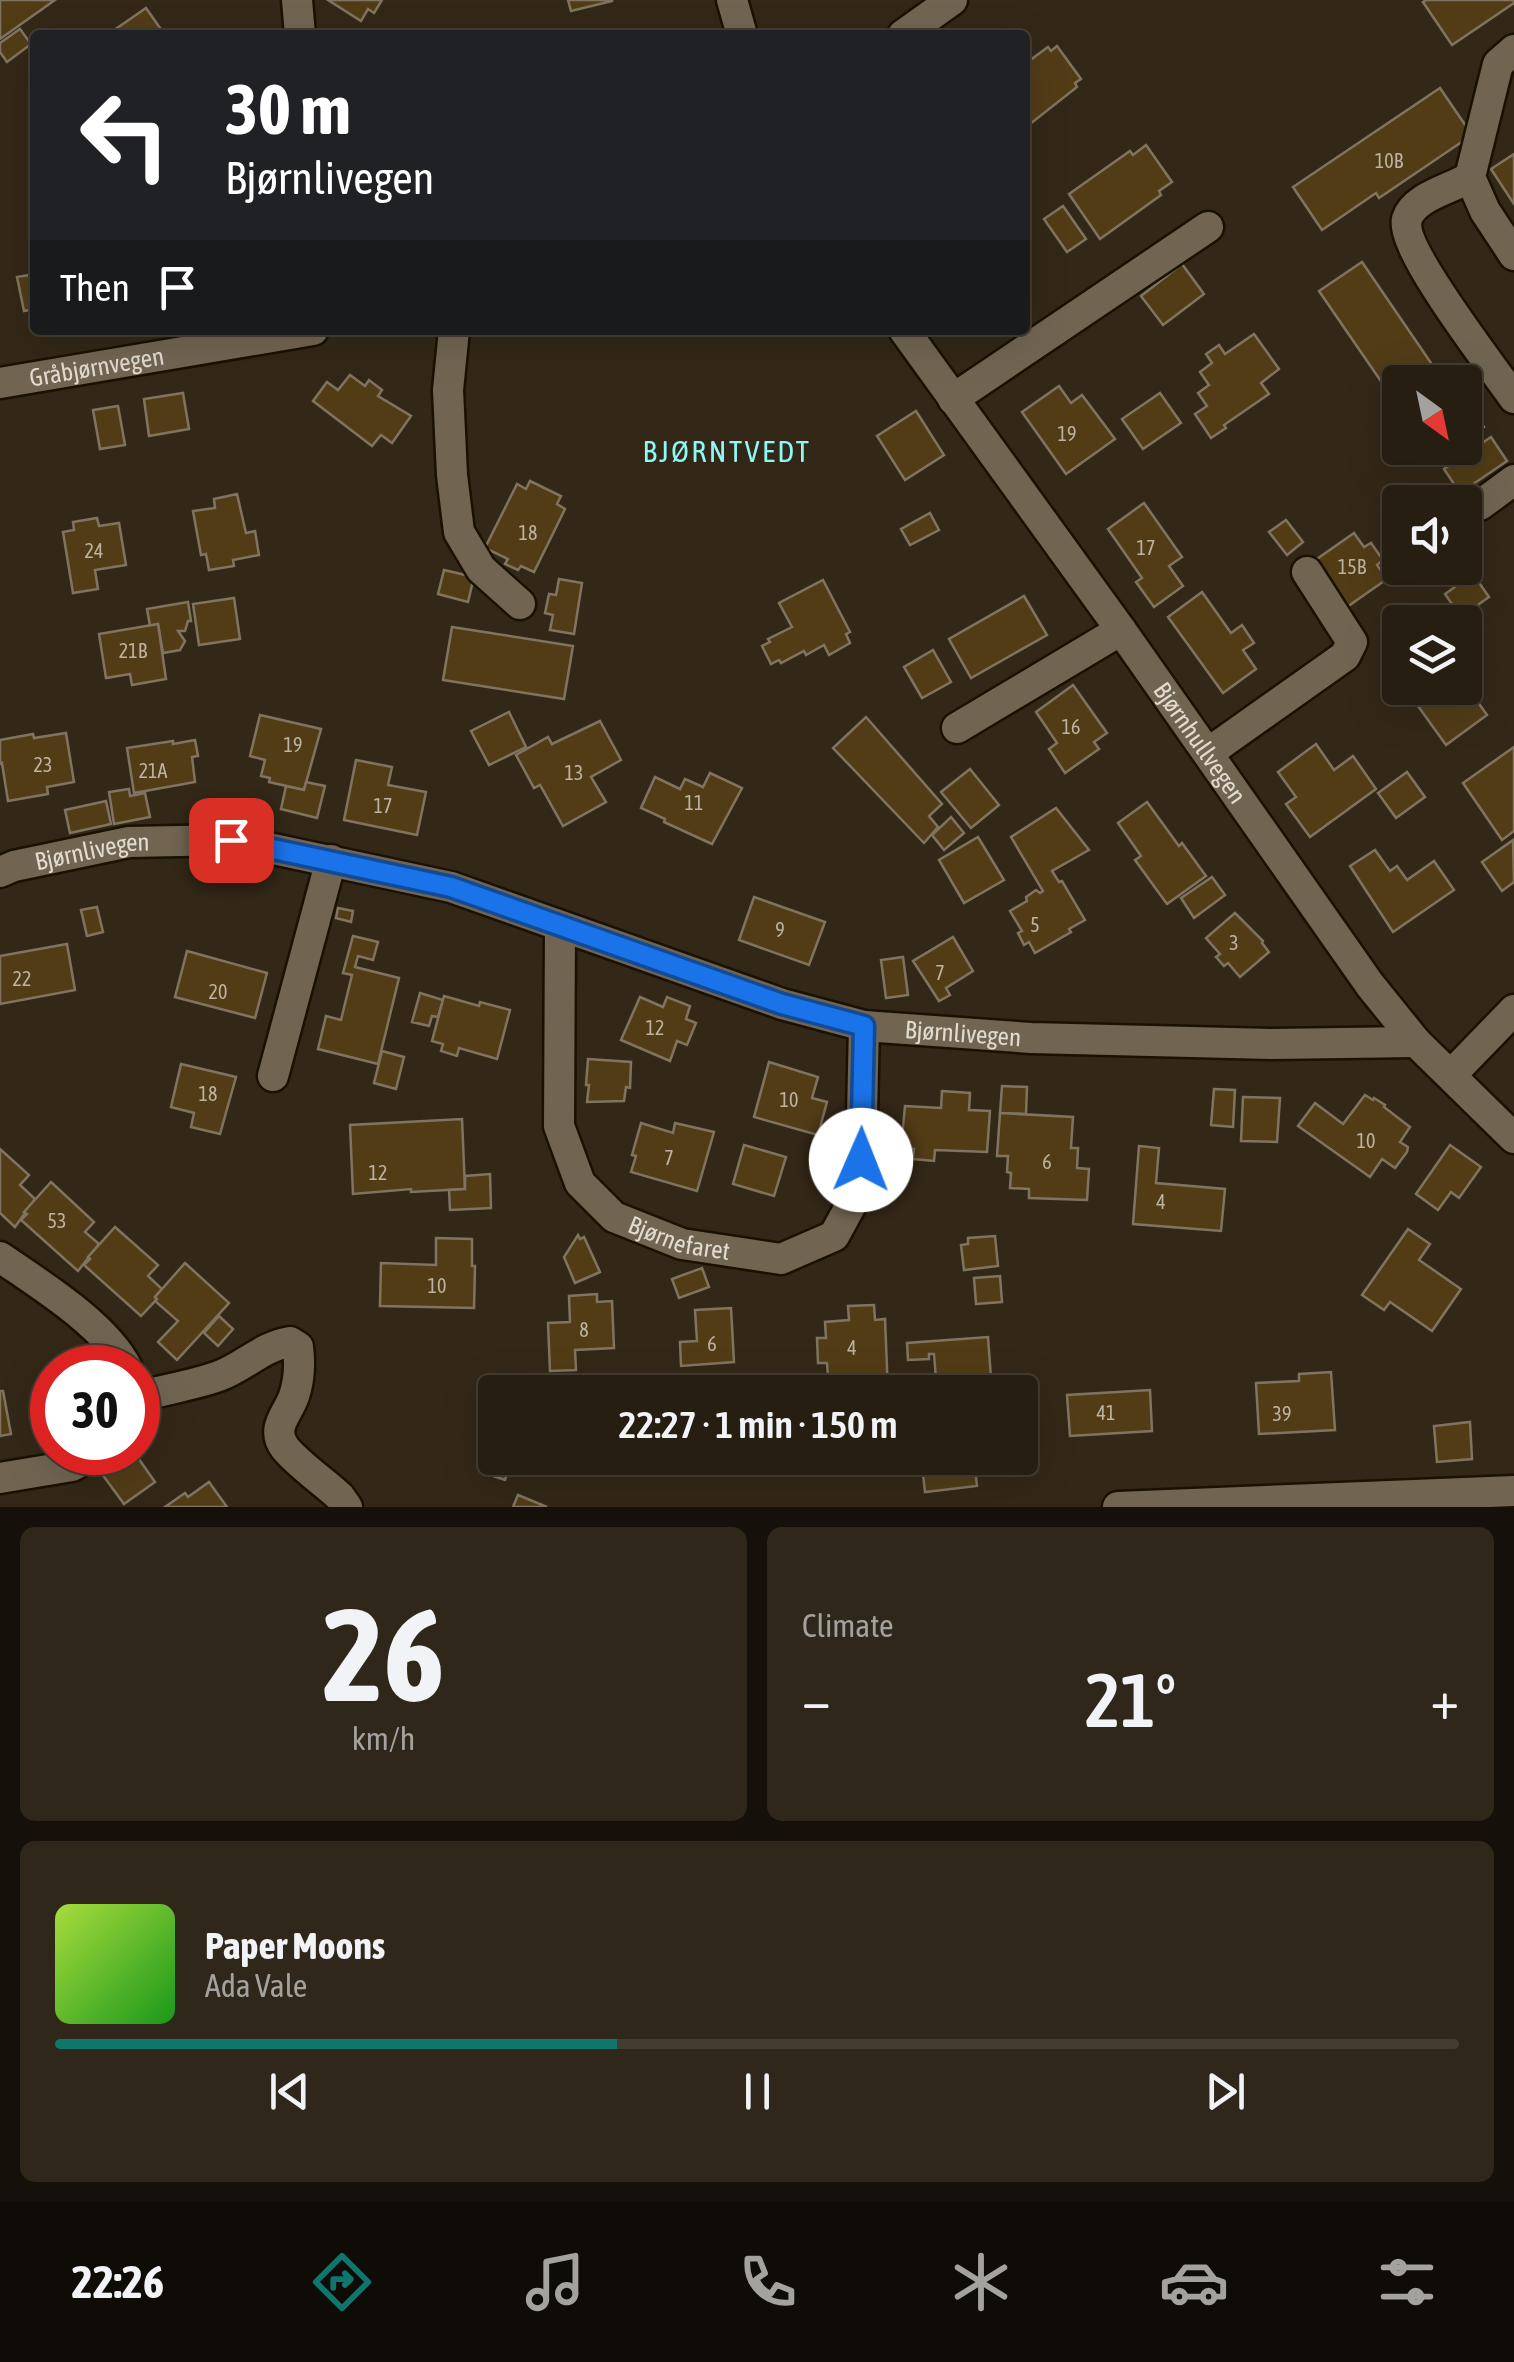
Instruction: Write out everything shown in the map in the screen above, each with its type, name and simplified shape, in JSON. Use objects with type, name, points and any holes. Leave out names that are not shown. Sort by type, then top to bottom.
[{"type":"street","points":[[297,0],[300,30]]},
{"type":"street","points":[[732,0],[741,30]]},
{"type":"street","points":[[911,30],[952,0]]},
{"type":"street","points":[[1514,50],[1498,64],[1470,177],[1485,210],[1514,255]]},
{"type":"street","points":[[1470,177],[1428,196],[1409,214],[1407,230],[1421,266],[1514,398]]},
{"type":"street","points":[[953,399],[1208,227]]},
{"type":"street","name":"Gråbjørnvegen","points":[[0,383],[283,335]]},
{"type":"street","points":[[454,335],[448,390],[459,532],[481,569],[520,604]]},
{"type":"street","name":"Bjørnhullvegen","points":[[908,335],[1370,985],[1416,1042],[1514,1138]]},
{"type":"street","points":[[1482,504],[1514,480]]},
{"type":"street","points":[[1208,753],[1345,656],[1352,642],[1307,572]]},
{"type":"street","points":[[957,728],[1121,630]]},
{"type":"street","name":"Bjørnlivegen","points":[[0,872],[129,842],[231,840],[451,887],[782,1004],[864,1026],[1031,1038],[1271,1044],[1416,1042]]},
{"type":"street","points":[[274,1076],[332,860]]},
{"type":"street","name":"Bjørnefaret","points":[[560,926],[559,1126],[580,1183],[614,1217],[682,1244],[781,1259],[834,1236],[852,1203],[861,1160],[864,1026]]},
{"type":"street","points":[[1451,1075],[1514,1010]]},
{"type":"street","points":[[0,1256],[67,1304],[112,1345]]},
{"type":"street","points":[[160,1393],[220,1376],[274,1344],[290,1342],[298,1347],[300,1362],[294,1397],[280,1422],[279,1436],[286,1448],[347,1507]]},
{"type":"street","points":[[0,1478],[30,1473]]},
{"type":"street","points":[[1118,1507],[1386,1502],[1514,1491]]},
{"type":"building","points":[[0,0],[55,0],[0,39]]},
{"type":"building","points":[[328,0],[382,0],[374,13],[368,9],[361,21]]},
{"type":"building","points":[[568,0],[612,0],[612,1],[571,11]]},
{"type":"building","points":[[1423,2],[1514,3],[1452,45]]},
{"type":"building","points":[[146,8],[161,30],[114,30]]},
{"type":"building","points":[[20,29],[30,45],[7,62],[0,52],[0,43]]},
{"type":"building","points":[[1057,46],[1081,79],[1075,83],[1077,87],[1030,124],[1030,60],[1048,47],[1051,51]]},
{"type":"building","points":[[1440,88],[1472,135],[1379,198],[1376,193],[1322,230],[1293,187]]},
{"type":"building","points":[[1146,145],[1172,182],[1159,191],[1161,195],[1100,239],[1069,194],[1130,151],[1133,155]]},
{"type":"building","points":[[1514,154],[1514,204],[1491,169]]},
{"type":"building","points":[[1063,206],[1086,239],[1067,252],[1044,219]]},
{"type":"building","points":[[1362,262],[1432,365],[1382,365],[1382,383],[1319,291]]},
{"type":"building","points":[[1182,264],[1204,294],[1163,325],[1141,296]]},
{"type":"building","points":[[30,275],[30,310],[24,311],[17,277]]},
{"type":"building","points":[[1254,334],[1279,369],[1261,383],[1269,394],[1211,438],[1195,414],[1207,406],[1198,393],[1209,385],[1200,372],[1212,363],[1206,354],[1219,345],[1225,354]]},
{"type":"building","points":[[350,375],[365,386],[369,380],[382,390],[378,396],[411,416],[392,443],[381,435],[372,446],[313,401],[327,382],[338,390]]},
{"type":"building","points":[[1059,386],[1071,403],[1082,395],[1115,439],[1066,474],[1022,412]]},
{"type":"building","points":[[183,393],[189,429],[149,436],[144,399]]},
{"type":"building","points":[[1160,393],[1181,423],[1143,449],[1122,419]]},
{"type":"building","points":[[118,406],[125,445],[100,449],[93,410]]},
{"type":"building","points":[[916,411],[944,455],[905,480],[877,436]]},
{"type":"building","points":[[1491,437],[1507,461],[1472,485],[1455,485],[1444,469],[1450,465],[1482,465],[1482,443]]},
{"type":"building","points":[[530,481],[561,496],[557,504],[565,509],[534,572],[505,564],[508,559],[485,548],[517,484],[526,489]]},
{"type":"building","points":[[237,494],[246,533],[255,531],[259,555],[233,560],[234,566],[209,570],[206,554],[201,555],[193,511],[215,508],[214,499]]},
{"type":"building","points":[[1144,503],[1182,557],[1169,566],[1183,586],[1154,607],[1136,582],[1142,578],[1108,529]]},
{"type":"building","points":[[930,513],[939,530],[910,545],[901,529]]},
{"type":"building","points":[[97,518],[99,526],[119,523],[126,565],[95,570],[98,589],[73,593],[63,532],[74,530],[73,522]]},
{"type":"building","points":[[1286,520],[1303,542],[1287,555],[1269,532]]},
{"type":"building","points":[[1354,533],[1364,547],[1371,543],[1382,559],[1377,565],[1382,582],[1347,607],[1314,561]]},
{"type":"building","points":[[444,570],[474,577],[468,602],[438,594]]},
{"type":"building","points":[[559,579],[582,583],[574,634],[550,630],[553,615],[545,613],[549,594],[556,595]]},
{"type":"building","points":[[823,580],[850,632],[846,634],[850,643],[829,655],[824,645],[806,655],[804,651],[771,664],[762,646],[792,627],[779,603]]},
{"type":"building","points":[[1458,585],[1481,585],[1489,597],[1478,605],[1453,605],[1445,594]]},
{"type":"building","points":[[1202,592],[1231,633],[1242,625],[1254,643],[1243,650],[1256,669],[1223,693],[1168,617]]},
{"type":"building","points":[[1024,596],[1047,635],[971,678],[949,639]]},
{"type":"building","points":[[234,598],[240,639],[199,645],[193,604]]},
{"type":"building","points":[[188,602],[191,621],[185,631],[178,631],[185,641],[180,650],[163,653],[158,624],[150,626],[147,609]]},
{"type":"building","points":[[158,624],[166,679],[132,685],[130,674],[106,678],[99,634]]},
{"type":"building","points":[[452,627],[573,646],[564,699],[443,680]]},
{"type":"building","points":[[933,650],[951,682],[922,698],[904,667]]},
{"type":"building","points":[[1073,685],[1107,733],[1094,742],[1099,749],[1065,773],[1049,749],[1057,743],[1036,712]]},
{"type":"building","points":[[1417,705],[1480,705],[1487,715],[1446,745]]},
{"type":"building","points":[[509,712],[526,747],[489,765],[471,731]]},
{"type":"building","points":[[260,715],[321,729],[304,790],[269,782],[270,778],[261,776],[265,760],[250,756]]},
{"type":"building","points":[[866,717],[942,804],[929,816],[938,827],[924,843],[833,748]]},
{"type":"building","points":[[600,721],[621,760],[591,777],[606,802],[563,826],[540,785],[534,788],[516,755],[548,737],[552,744]]},
{"type":"building","points":[[66,733],[74,782],[47,787],[48,794],[8,801],[0,764],[0,740]]},
{"type":"building","points":[[195,740],[195,782],[134,793],[127,748]]},
{"type":"building","points":[[1316,744],[1334,770],[1353,756],[1376,789],[1310,837],[1286,804],[1296,797],[1278,772]]},
{"type":"building","points":[[1514,747],[1514,831],[1502,840],[1463,783]]},
{"type":"building","points":[[356,760],[392,767],[388,785],[426,792],[417,835],[344,820]]},
{"type":"building","points":[[970,769],[999,805],[971,828],[941,792]]},
{"type":"building","points":[[1407,772],[1425,797],[1396,818],[1378,793]]},
{"type":"building","points":[[710,773],[742,788],[712,844],[641,808],[655,777],[680,789],[685,779],[703,787]]},
{"type":"building","points":[[306,782],[325,786],[317,818],[281,809],[286,786],[304,790]]},
{"type":"building","points":[[129,789],[130,796],[145,793],[150,817],[114,824],[109,792]]},
{"type":"building","points":[[106,801],[111,824],[70,833],[65,810]]},
{"type":"building","points":[[1147,802],[1206,876],[1167,904],[1135,860],[1141,856],[1118,823]]},
{"type":"building","points":[[1056,808],[1089,850],[1052,871],[1085,920],[1035,953],[1029,942],[1024,945],[1018,933],[1022,931],[1010,911],[1036,890],[1043,891],[1011,837]]},
{"type":"building","points":[[951,817],[964,833],[944,850],[932,835]]},
{"type":"building","points":[[978,837],[1004,880],[964,903],[939,860]]},
{"type":"building","points":[[1513,840],[1514,882],[1502,891],[1482,862]]},
{"type":"building","points":[[1375,850],[1390,871],[1397,866],[1407,880],[1434,861],[1454,890],[1393,932],[1350,866]]},
{"type":"building","points":[[1212,877],[1225,895],[1194,918],[1181,898]]},
{"type":"building","points":[[754,897],[825,922],[809,965],[739,940]]},
{"type":"building","points":[[97,907],[103,932],[87,936],[81,910]]},
{"type":"building","points":[[338,908],[353,911],[351,922],[336,918]]},
{"type":"building","points":[[1235,913],[1269,952],[1240,977],[1228,963],[1224,966],[1216,957],[1220,954],[1206,938]]},
{"type":"building","points":[[353,936],[378,942],[373,960],[358,956],[355,967],[399,978],[378,1064],[318,1049],[326,1016],[341,1020],[352,975],[343,973]]},
{"type":"building","points":[[953,937],[973,971],[946,988],[950,995],[939,1001],[913,961]]},
{"type":"building","points":[[67,944],[75,990],[0,1004],[0,956]]},
{"type":"building","points":[[187,951],[267,973],[255,1018],[175,997]]},
{"type":"building","points":[[903,957],[908,995],[886,998],[881,960]]},
{"type":"building","points":[[420,993],[443,1000],[438,1017],[432,1016],[429,1026],[412,1022]]},
{"type":"building","points":[[444,996],[510,1010],[497,1059],[459,1048],[457,1056],[441,1051],[443,1044],[432,1041]]},
{"type":"building","points":[[640,997],[663,1007],[667,997],[690,1006],[686,1019],[696,1023],[687,1045],[677,1041],[670,1061],[621,1040]]},
{"type":"building","points":[[382,1051],[404,1057],[396,1089],[374,1083]]},
{"type":"building","points":[[588,1059],[631,1062],[630,1088],[626,1087],[624,1101],[587,1102]]},
{"type":"building","points":[[769,1062],[818,1077],[812,1098],[827,1102],[818,1135],[754,1117]]},
{"type":"building","points":[[181,1064],[236,1077],[220,1134],[191,1127],[194,1113],[171,1107]]},
{"type":"building","points":[[1002,1086],[1027,1087],[1026,1114],[1000,1113]]},
{"type":"building","points":[[1214,1089],[1235,1090],[1233,1127],[1211,1125]]},
{"type":"building","points":[[942,1091],[970,1093],[969,1110],[990,1111],[987,1152],[935,1150],[934,1161],[913,1159],[914,1149],[901,1148],[905,1106],[941,1108]]},
{"type":"building","points":[[1365,1095],[1385,1105],[1410,1127],[1400,1142],[1408,1147],[1407,1152],[1395,1168],[1382,1159],[1370,1177],[1298,1126],[1315,1103],[1343,1124]]},
{"type":"building","points":[[1243,1097],[1280,1098],[1277,1142],[1241,1141]]},
{"type":"building","points":[[1000,1113],[1073,1117],[1071,1148],[1078,1148],[1077,1168],[1089,1169],[1087,1200],[1029,1198],[1029,1189],[1010,1188],[1008,1156],[997,1156]]},
{"type":"building","points":[[462,1119],[465,1189],[353,1194],[350,1125]]},
{"type":"building","points":[[641,1123],[673,1133],[675,1123],[714,1132],[697,1191],[631,1172]]},
{"type":"building","points":[[744,1145],[786,1157],[774,1196],[733,1184]]},
{"type":"building","points":[[1450,1145],[1481,1167],[1459,1198],[1451,1192],[1438,1210],[1416,1194]]},
{"type":"building","points":[[1139,1146],[1159,1148],[1156,1183],[1225,1189],[1221,1231],[1133,1224]]},
{"type":"building","points":[[0,1149],[29,1175],[20,1185],[35,1199],[15,1227],[0,1213]]},
{"type":"building","points":[[490,1174],[491,1208],[450,1210],[449,1190],[465,1189],[465,1176]]},
{"type":"building","points":[[51,1182],[94,1222],[85,1232],[99,1244],[78,1271],[21,1220]]},
{"type":"building","points":[[115,1227],[158,1265],[148,1276],[162,1289],[141,1316],[84,1265]]},
{"type":"building","points":[[1408,1229],[1430,1244],[1419,1260],[1461,1289],[1432,1331],[1390,1302],[1384,1310],[1362,1295]]},
{"type":"building","points":[[578,1235],[580,1239],[584,1237],[600,1272],[575,1283],[564,1257]]},
{"type":"building","points":[[995,1236],[998,1266],[964,1270],[961,1245],[968,1244],[968,1238]]},
{"type":"building","points":[[436,1238],[472,1239],[474,1308],[380,1306],[381,1263],[436,1265]]},
{"type":"building","points":[[185,1263],[229,1303],[177,1360],[158,1342],[178,1321],[155,1297]]},
{"type":"building","points":[[702,1268],[709,1287],[679,1298],[672,1279]]},
{"type":"building","points":[[1000,1276],[1002,1302],[976,1304],[974,1278]]},
{"type":"building","points":[[597,1294],[597,1302],[612,1301],[614,1348],[575,1350],[576,1370],[550,1371],[548,1323],[570,1322],[569,1296]]},
{"type":"building","points":[[874,1305],[875,1320],[885,1319],[887,1375],[828,1375],[827,1363],[818,1363],[817,1338],[826,1338],[825,1322],[849,1320],[848,1306]]},
{"type":"building","points":[[731,1308],[734,1362],[681,1366],[680,1342],[697,1341],[695,1310]]},
{"type":"building","points":[[219,1316],[233,1329],[218,1346],[204,1333]]},
{"type":"building","points":[[988,1337],[991,1375],[936,1375],[934,1354],[929,1354],[929,1359],[908,1360],[907,1343]]},
{"type":"building","points":[[1331,1372],[1335,1430],[1259,1434],[1256,1383],[1299,1381],[1299,1374]]},
{"type":"building","points":[[1150,1390],[1152,1431],[1070,1436],[1067,1395]]},
{"type":"building","points":[[0,1391],[11,1434],[0,1436]]},
{"type":"building","points":[[1470,1422],[1472,1459],[1437,1462],[1434,1426]]},
{"type":"building","points":[[103,1475],[150,1475],[155,1482],[124,1504]]},
{"type":"building","points":[[923,1475],[976,1475],[977,1486],[925,1492]]},
{"type":"building","points":[[209,1482],[227,1507],[165,1507],[185,1493],[188,1497]]},
{"type":"building","points":[[518,1495],[547,1507],[513,1507]]},
{"type":"district","name":"BJØRNTVEDT","points":[[727,451]]},
{"type":"route","points":[[231,840],[451,887],[782,1004],[864,1026],[861,1160]]}]
